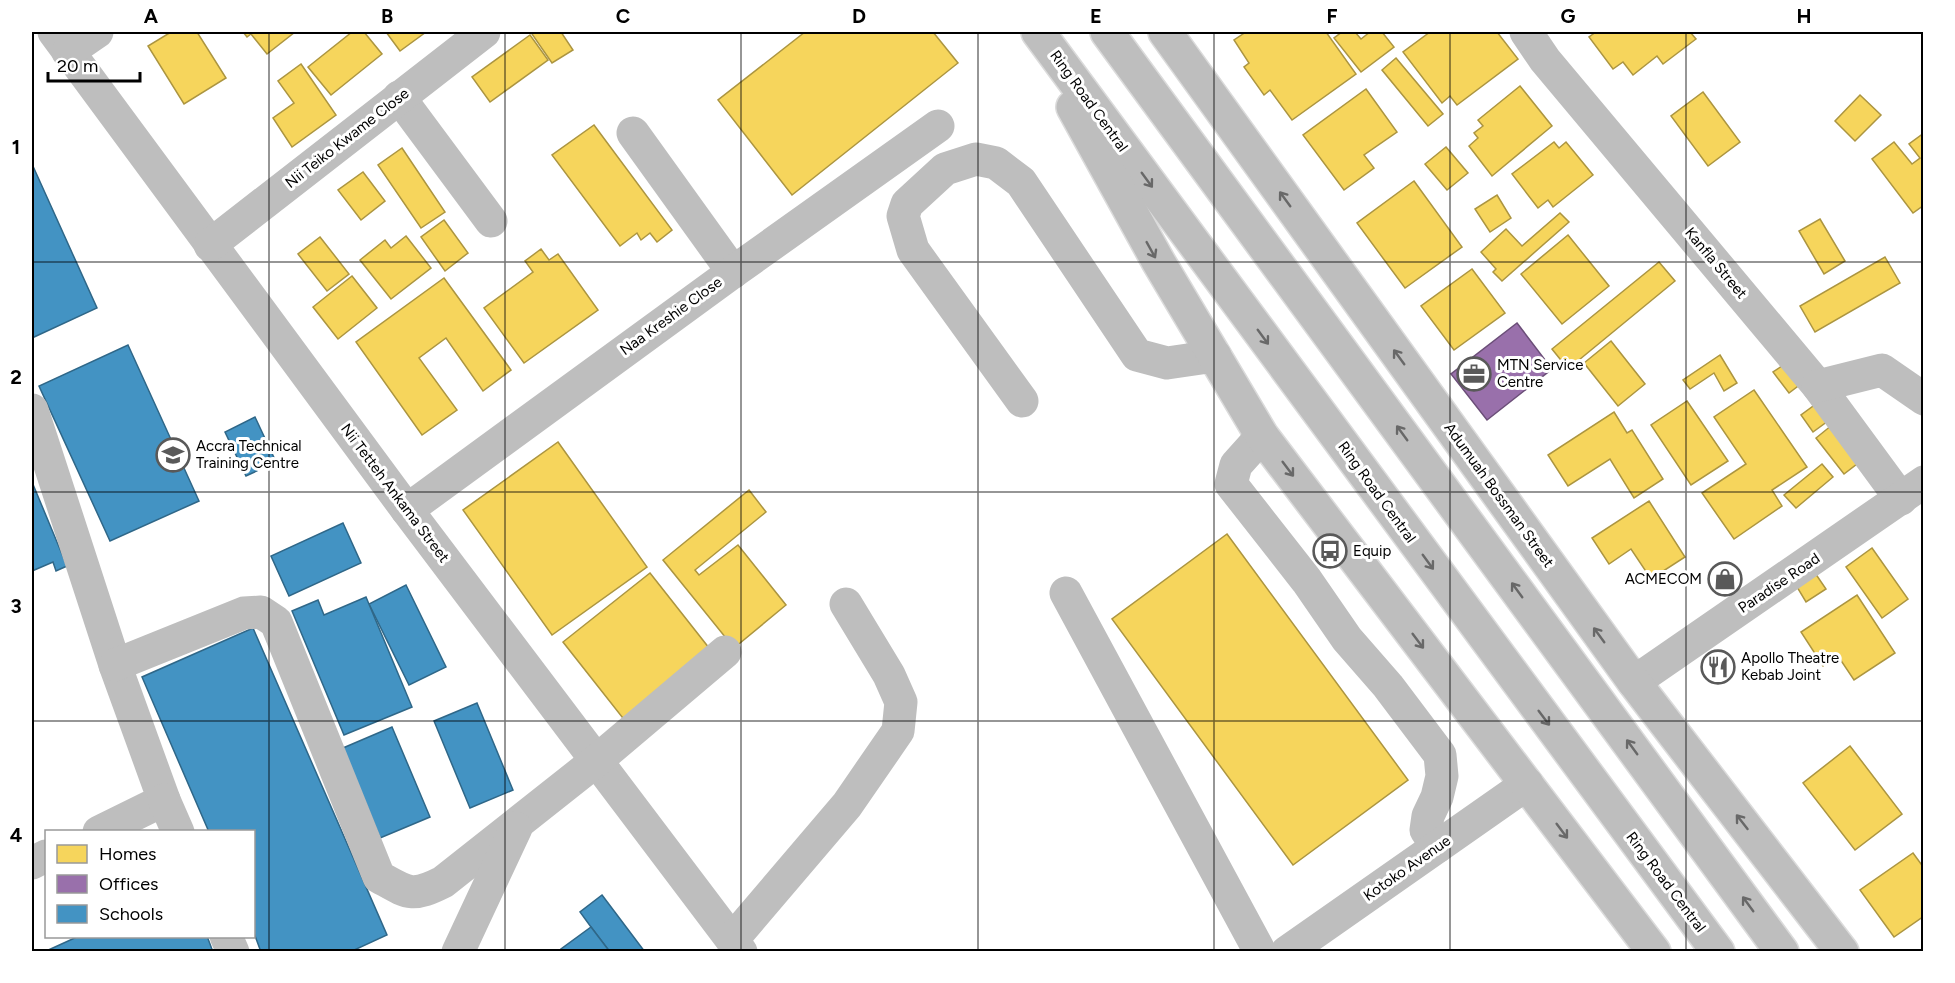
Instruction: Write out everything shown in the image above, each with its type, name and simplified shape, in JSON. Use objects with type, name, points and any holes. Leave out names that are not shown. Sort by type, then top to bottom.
[{"type":"main road","points":[[61,42],[97,32]]},
{"type":"main road","name":"Nii Teiko Kwame Close","points":[[210,245],[484,32]]},
{"type":"main road","name":"Ring Road Central","points":[[1036,32],[1095,150],[1262,436],[1654,951]]},
{"type":"main road","name":"Ring Road Central","points":[[1036,32],[1718,951]]},
{"type":"main road","points":[[1107,32],[1781,948]]},
{"type":"main road","name":"Adumuah Bossman Street","points":[[1165,32],[1634,682],[1842,951]]},
{"type":"main road","name":"Kanfla Street","points":[[1526,32],[1545,60],[1818,386],[1912,490]]},
{"type":"main road","name":"Nii Tetteh Ankama Street","points":[[61,42],[407,510],[736,946]]},
{"type":"main road","points":[[399,97],[491,221]]},
{"type":"main road","name":"Naa Kreshie Close","points":[[407,510],[732,272],[938,126]]},
{"type":"main road","points":[[633,134],[732,272]]},
{"type":"main road","points":[[1022,401],[913,250],[903,216],[907,204],[945,169],[976,159],[996,162],[1021,182],[1137,355],[1167,363],[1215,356]]},
{"type":"main road","points":[[1818,386],[1881,370],[1923,399]]},
{"type":"main road","points":[[32,410],[115,665],[164,800],[178,830]]},
{"type":"main road","points":[[1262,436],[1236,465],[1231,484],[1307,580],[1347,639],[1388,686],[1440,755],[1442,776],[1437,796],[1428,816],[1426,830],[1437,847]]},
{"type":"main road","name":"Paradise Road","points":[[1634,682],[1912,490]]},
{"type":"main road","points":[[1066,593],[1260,951]]},
{"type":"main road","points":[[736,946],[847,805],[898,731],[901,702],[889,675],[846,604]]},
{"type":"main road","points":[[115,665],[244,613],[261,612],[276,622],[379,877],[405,892],[425,891],[443,882],[596,761],[725,652]]},
{"type":"main road","name":"Kotoko Avenue","points":[[1287,951],[1527,784]]},
{"type":"main road","points":[[101,830],[164,800]]},
{"type":"main road","points":[[458,951],[519,822]]},
{"type":"building: Homes","points":[[171,32],[197,32],[226,78],[184,104],[148,46]]},
{"type":"building: Homes","points":[[243,32],[295,32],[267,54],[251,34],[247,37]]},
{"type":"building: Homes","points":[[352,32],[364,32],[382,54],[331,95],[308,67]]},
{"type":"building: Homes","points":[[386,32],[426,32],[400,51]]},
{"type":"building: Homes","points":[[561,32],[573,50],[552,63],[532,34]]},
{"type":"building: Homes","points":[[805,32],[933,32],[958,63],[792,195],[718,100]]},
{"type":"building: Homes","points":[[1246,32],[1326,32],[1356,74],[1292,120],[1270,90],[1264,95],[1244,67],[1249,63],[1234,40]]},
{"type":"building: Homes","points":[[1342,32],[1355,32],[1361,39],[1370,32],[1382,32],[1394,47],[1361,72],[1334,38]]},
{"type":"building: Homes","points":[[1430,32],[1497,32],[1518,59],[1457,105],[1450,96],[1442,103],[1403,52]]},
{"type":"building: Homes","points":[[1596,32],[1690,32],[1696,39],[1663,64],[1657,56],[1633,75],[1623,62],[1613,69],[1589,37]]},
{"type":"building: Homes","points":[[530,35],[548,60],[490,102],[472,77]]},
{"type":"building: Homes","points":[[1396,58],[1443,114],[1428,126],[1382,70]]},
{"type":"building: Homes","points":[[301,64],[336,115],[292,147],[273,118],[294,103],[278,81]]},
{"type":"building: Homes","points":[[1520,86],[1552,126],[1492,176],[1469,146],[1478,138],[1474,133],[1483,126],[1478,120]]},
{"type":"building: Homes","points":[[1366,89],[1397,132],[1364,155],[1374,168],[1344,190],[1303,135]]},
{"type":"building: Homes","points":[[1703,92],[1740,142],[1708,166],[1671,116]]},
{"type":"building: Homes","points":[[1860,95],[1881,115],[1855,141],[1835,121]]},
{"type":"building: Homes","points":[[594,125],[672,230],[657,242],[650,233],[641,240],[637,233],[620,246],[552,155]]},
{"type":"building: Homes","points":[[1924,133],[1924,205],[1913,213],[1872,159],[1894,142],[1912,164],[1920,158],[1909,144]]},
{"type":"building: Homes","points":[[1554,142],[1559,148],[1566,142],[1593,175],[1553,207],[1548,200],[1538,208],[1512,174]]},
{"type":"building: Homes","points":[[1446,147],[1468,173],[1447,190],[1425,164]]},
{"type":"building: Homes","points":[[402,148],[445,212],[421,228],[378,165]]},
{"type":"building: Homes","points":[[363,172],[385,201],[361,220],[338,190]]},
{"type":"building: Homes","points":[[1414,181],[1462,247],[1405,288],[1357,223]]},
{"type":"building: Homes","points":[[1497,195],[1511,218],[1490,232],[1475,209]]},
{"type":"building: Homes","points":[[1560,213],[1569,222],[1502,281],[1493,272],[1496,269],[1481,252],[1506,229],[1522,246]]},
{"type":"building: Homes","points":[[1820,219],[1845,261],[1824,274],[1799,231]]},
{"type":"building: Homes","points":[[444,220],[468,253],[445,271],[421,237]]},
{"type":"building: Homes","points":[[1568,235],[1609,286],[1562,324],[1521,274]]},
{"type":"building: Homes","points":[[406,236],[431,268],[391,299],[360,260],[385,240],[391,248]]},
{"type":"building: Homes","points":[[320,237],[349,274],[327,291],[298,254]]},
{"type":"building: Homes","points":[[541,249],[549,260],[558,254],[598,310],[524,363],[484,308],[533,272],[525,261]]},
{"type":"building: Homes","points":[[1885,257],[1900,283],[1815,332],[1800,306]]},
{"type":"building: Homes","points":[[1659,262],[1675,281],[1568,369],[1552,349]]},
{"type":"building: Homes","points":[[1472,269],[1505,313],[1454,350],[1421,306]]},
{"type":"building: Homes","points":[[352,276],[377,308],[338,339],[313,307]]},
{"type":"building: Homes","points":[[444,278],[511,370],[483,391],[446,338],[419,358],[457,410],[422,435],[356,342]]},
{"type":"building: Homes","points":[[1611,341],[1645,384],[1618,406],[1584,363]]},
{"type":"building: Homes","points":[[1720,355],[1737,383],[1724,391],[1714,373],[1690,389],[1683,380]]},
{"type":"building: Homes","points":[[1791,360],[1806,380],[1789,393],[1773,372]]},
{"type":"building: Homes","points":[[1754,390],[1807,467],[1772,490],[1782,506],[1734,539],[1702,493],[1746,464],[1714,417]]},
{"type":"building: Homes","points":[[1687,401],[1728,461],[1691,485],[1651,425]]},
{"type":"building: Homes","points":[[1820,401],[1832,418],[1813,432],[1801,415]]},
{"type":"building: Homes","points":[[1614,412],[1627,433],[1632,430],[1663,479],[1634,498],[1610,459],[1568,486],[1548,455]]},
{"type":"building: Homes","points":[[1837,421],[1866,457],[1844,474],[1816,438]]},
{"type":"building: Homes","points":[[558,442],[647,567],[552,635],[463,510]]},
{"type":"building: Homes","points":[[1822,464],[1833,477],[1796,508],[1784,495]]},
{"type":"building: Homes","points":[[749,490],[766,512],[695,570],[699,575],[738,545],[786,605],[734,648],[663,560]]},
{"type":"building: Homes","points":[[1649,501],[1685,557],[1651,579],[1631,549],[1609,564],[1592,538]]},
{"type":"building: Homes","points":[[1227,534],[1408,780],[1293,865],[1112,619]]},
{"type":"building: Homes","points":[[1872,548],[1908,599],[1882,618],[1846,567]]},
{"type":"building: Homes","points":[[1813,570],[1826,589],[1806,602],[1794,582]]},
{"type":"building: Homes","points":[[650,573],[713,653],[626,722],[563,642]]},
{"type":"building: Homes","points":[[1857,595],[1895,653],[1854,680],[1838,656],[1823,666],[1801,632]]},
{"type":"building: Homes","points":[[1850,746],[1902,814],[1855,850],[1803,783]]},
{"type":"building: Homes","points":[[1913,853],[1924,868],[1924,916],[1894,937],[1860,890]]},
{"type":"building: Offices","points":[[1517,323],[1552,369],[1487,420],[1451,374]]},
{"type":"building: Schools","points":[[32,164],[97,308],[32,338]]},
{"type":"building: Schools","points":[[128,345],[199,501],[110,541],[39,386]]},
{"type":"building: Schools","points":[[255,417],[276,462],[246,476],[225,432]]},
{"type":"building: Schools","points":[[32,482],[67,566],[56,571],[53,562],[32,571]]},
{"type":"building: Schools","points":[[343,523],[361,563],[289,596],[271,556]]},
{"type":"building: Schools","points":[[406,585],[446,667],[409,685],[369,604]]},
{"type":"building: Schools","points":[[366,597],[412,707],[344,735],[292,611],[318,600],[324,615]]},
{"type":"building: Schools","points":[[253,628],[387,935],[350,952],[261,952],[255,936],[255,830],[208,830],[142,677]]},
{"type":"building: Schools","points":[[477,703],[513,790],[470,808],[434,721]]},
{"type":"building: Schools","points":[[392,727],[430,817],[380,838],[343,748]]},
{"type":"building: Schools","points":[[602,895],[645,952],[610,952],[591,927],[580,912]]},
{"type":"building: Schools","points":[[591,927],[610,952],[563,952],[561,949]]},
{"type":"building: Schools","points":[[75,938],[208,938],[213,952],[44,952]]},
{"type":"place","name":"MTN Service Centre","points":[[1474,374]]},
{"type":"place","name":"Accra Technical Training Centre","points":[[173,455]]},
{"type":"place","name":"Equip","points":[[1330,551]]},
{"type":"place","name":"ACMECOM","points":[[1725,579]]},
{"type":"place","name":"Apollo Theatre Kebab Joint","points":[[1718,667]]}]
